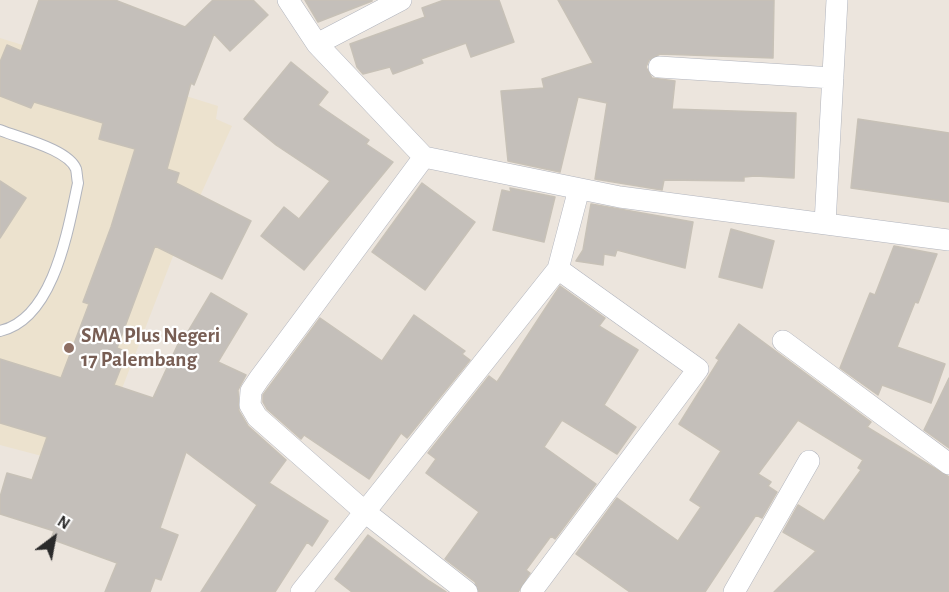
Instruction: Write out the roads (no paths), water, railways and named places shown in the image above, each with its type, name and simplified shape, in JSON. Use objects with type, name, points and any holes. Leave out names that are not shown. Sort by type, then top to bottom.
[{"type":"street","points":[[288,0],[317,44],[424,157],[620,197],[949,240]]},
{"type":"street","points":[[317,44],[401,0]]},
{"type":"street","points":[[825,224],[837,0]]},
{"type":"street","points":[[658,67],[833,78]]},
{"type":"street","points":[[424,157],[251,391],[250,405],[256,417],[365,512],[467,592]]},
{"type":"street","points":[[302,592],[558,269],[579,189]]},
{"type":"street","points":[[531,592],[698,369],[558,269]]},
{"type":"street","points":[[783,341],[949,464]]},
{"type":"street","points":[[734,592],[809,461]]},
{"type":"lane","points":[[0,130],[69,159],[76,169],[78,183],[48,290],[34,311],[21,322],[0,331]]},
{"type":"place","name":"SMA Plus Negeri 17 Palembang","points":[[69,348]]}]
